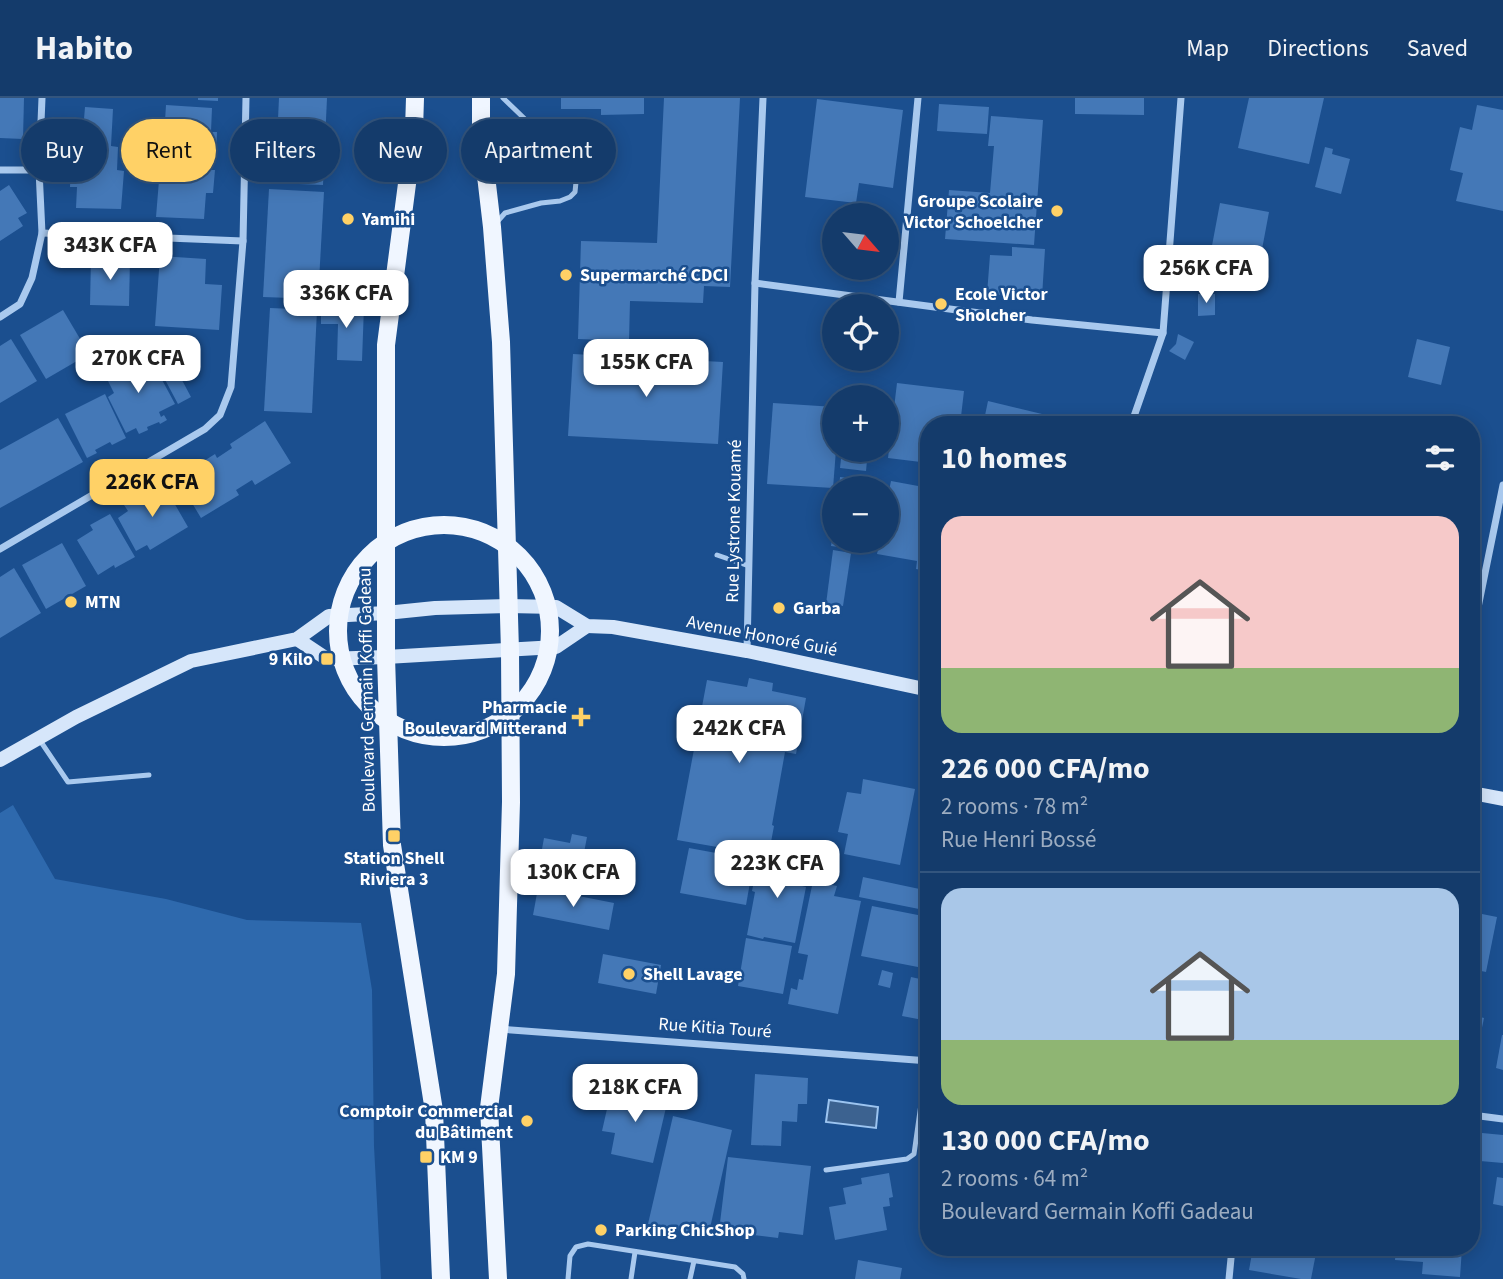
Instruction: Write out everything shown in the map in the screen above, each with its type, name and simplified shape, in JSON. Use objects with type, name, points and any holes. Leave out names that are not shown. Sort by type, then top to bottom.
[{"type":"main road","name":"Boulevard Germain Koffi Gadeau","points":[[415,98],[414,130],[386,345],[386,657],[392,845],[434,1111],[441,1279]]},
{"type":"main road","points":[[481,98],[481,134],[501,342],[510,651],[511,802],[506,974],[489,1108],[498,1279]]},
{"type":"main road","points":[[463,527],[483,533],[507,547],[530,569],[540,586],[547,607],[548,648],[533,687],[510,715],[471,734],[430,737],[388,723],[360,696],[342,659],[338,639],[339,615],[354,577],[366,560],[386,543],[419,528],[463,527]]},
{"type":"main road","name":"Avenue Honoré Guié","points":[[339,615],[435,608],[556,607],[587,626],[613,627],[747,651],[920,688]]},
{"type":"main road","points":[[0,760],[76,717],[191,661],[297,639],[329,616],[339,615]]},
{"type":"main road","points":[[297,639],[327,659],[342,659],[556,647],[587,626]]},
{"type":"main road","points":[[1480,795],[1503,799]]},
{"type":"street","points":[[41,119],[42,98]]},
{"type":"street","points":[[0,549],[205,429],[220,415],[230,387],[243,241],[246,98]]},
{"type":"street","name":"Rue Lystrone Kouamé","points":[[747,651],[755,283],[763,98]]},
{"type":"street","points":[[918,98],[899,302],[1032,320],[1164,333]]},
{"type":"street","points":[[1134,416],[1164,333],[1181,98]]},
{"type":"street","points":[[0,170],[21,170]]},
{"type":"street","points":[[0,317],[20,304],[32,278],[42,233],[40,182]]},
{"type":"street","points":[[42,233],[243,241]]},
{"type":"street","points":[[755,283],[838,294]]},
{"type":"street","points":[[1480,598],[1503,485]]},
{"type":"street","name":"Rue Kitia Touré","points":[[499,1029],[920,1060]]},
{"type":"street","points":[[1480,1116],[1503,1119]]},
{"type":"street","points":[[1229,1279],[1232,1256]]},
{"type":"lane","points":[[503,98],[526,119]]},
{"type":"lane","points":[[492,227],[505,213],[570,197],[575,192],[576,182]]},
{"type":"lane","points":[[717,555],[749,566]]},
{"type":"lane","points":[[38,738],[68,782],[149,775]]},
{"type":"lane","points":[[826,1170],[907,1159],[914,1154],[920,1114]]},
{"type":"lane","points":[[568,1279],[570,1256],[576,1247],[588,1244],[735,1268],[743,1274],[744,1279]]},
{"type":"lane","points":[[631,1279],[635,1252]]},
{"type":"lane","points":[[691,1279],[694,1261]]},
{"type":"shaded area","points":[[13,805],[55,879],[166,899],[247,920],[361,923],[372,990],[374,1146],[381,1279],[0,1279],[0,813]]},
{"type":"shaded area","points":[[829,1100],[878,1107],[876,1128],[826,1122]]},
{"type":"building","points":[[0,98],[24,98],[21,139],[0,138]]},
{"type":"building","points":[[218,98],[218,101],[198,100]]},
{"type":"building","points":[[279,98],[327,98],[326,119],[278,119]]},
{"type":"building","points":[[561,98],[644,98],[644,114],[601,115],[601,109],[561,109]]},
{"type":"building","points":[[664,98],[740,98],[730,287],[704,286],[703,303],[630,301],[629,341],[578,339],[581,241],[657,243]]},
{"type":"building","points":[[1075,98],[1144,98],[1144,115],[1075,114]]},
{"type":"building","points":[[1249,98],[1324,98],[1309,164],[1238,148]]},
{"type":"building","points":[[817,99],[903,110],[893,188],[859,183],[856,203],[805,197]]},
{"type":"building","points":[[939,104],[989,107],[987,134],[937,131]]},
{"type":"building","points":[[166,105],[212,108],[212,119],[165,119]]},
{"type":"building","points":[[1477,105],[1503,110],[1503,211],[1456,201],[1463,173],[1450,170],[1460,127],[1472,130]]},
{"type":"building","points":[[85,107],[113,109],[111,146],[118,147],[117,170],[121,171],[123,182],[121,209],[76,208],[77,187],[70,187],[70,182],[107,182],[107,119],[84,119]]},
{"type":"building","points":[[991,116],[1043,120],[1034,245],[945,239],[949,190],[990,193],[994,146],[988,146]]},
{"type":"building","points":[[1325,147],[1333,149],[1332,154],[1350,159],[1341,194],[1315,187]]},
{"type":"building","points":[[159,182],[214,182],[213,193],[206,193],[204,219],[156,217]]},
{"type":"building","points":[[275,182],[323,182],[323,185]]},
{"type":"building","points":[[9,185],[27,213],[18,218],[23,226],[0,241],[0,191]]},
{"type":"building","points":[[269,189],[324,192],[318,299],[263,297]]},
{"type":"building","points":[[1220,203],[1269,212],[1255,287],[1206,278]]},
{"type":"building","points":[[1012,247],[1045,249],[1042,297],[987,294],[990,255],[1012,256]]},
{"type":"building","points":[[160,256],[206,259],[205,284],[222,285],[219,330],[155,326]]},
{"type":"building","points":[[91,258],[130,259],[129,306],[90,305]]},
{"type":"building","points":[[1198,294],[1215,294],[1215,315],[1198,316]]},
{"type":"building","points":[[321,305],[364,306],[362,361],[337,360],[338,324],[321,324]]},
{"type":"building","points":[[270,308],[317,310],[312,413],[264,411]]},
{"type":"building","points":[[63,310],[89,354],[46,379],[20,335]]},
{"type":"building","points":[[1178,334],[1194,342],[1185,360],[1169,351],[1176,344]]},
{"type":"building","points":[[139,336],[187,337],[186,359],[138,358]]},
{"type":"building","points":[[11,339],[37,381],[0,403],[0,346]]},
{"type":"building","points":[[1417,339],[1450,347],[1441,385],[1408,377]]},
{"type":"building","points":[[573,354],[723,362],[718,444],[568,436]]},
{"type":"building","points":[[136,356],[143,368],[153,363],[175,404],[159,412],[161,417],[164,415],[167,420],[147,427],[148,430],[139,434],[136,428],[126,433],[108,397],[114,393],[104,373]]},
{"type":"building","points":[[175,367],[191,397],[178,404],[162,374]]},
{"type":"building","points":[[897,383],[964,391],[961,416],[920,416],[920,462],[899,459]]},
{"type":"building","points":[[105,394],[126,438],[112,445],[110,442],[87,458],[65,414]]},
{"type":"building","points":[[988,401],[1050,416],[985,416]]},
{"type":"building","points":[[773,403],[822,406],[822,462],[835,462],[834,476],[822,476],[822,487],[767,484]]},
{"type":"building","points":[[58,418],[83,462],[0,508],[0,450]]},
{"type":"building","points":[[265,421],[291,463],[255,485],[252,480],[236,490],[239,495],[201,518],[177,478],[215,454],[217,458],[232,448],[230,444]]},
{"type":"building","points":[[841,462],[867,462],[866,471],[840,468]]},
{"type":"building","points":[[162,482],[188,527],[150,550],[147,545],[136,551],[118,518],[128,511],[124,505]]},
{"type":"building","points":[[899,482],[920,486],[920,570],[916,569],[917,561],[877,554],[899,553]]},
{"type":"building","points":[[110,514],[135,557],[98,575],[77,540],[93,530],[90,525]]},
{"type":"building","points":[[62,543],[86,586],[46,609],[22,565]]},
{"type":"building","points":[[833,553],[851,553],[843,606],[826,604]]},
{"type":"building","points":[[14,568],[41,613],[0,638],[0,577]]},
{"type":"building","points":[[749,678],[773,683],[772,691],[806,698],[796,754],[785,752],[771,842],[766,841],[763,855],[677,840],[707,680],[747,687]]},
{"type":"building","points":[[863,779],[915,789],[900,865],[844,854],[848,834],[838,832],[847,792],[861,794]]},
{"type":"building","points":[[572,834],[587,837],[581,868],[540,860],[544,838],[570,843]]},
{"type":"building","points":[[689,848],[754,860],[746,905],[680,893]]},
{"type":"building","points":[[759,856],[806,865],[802,886],[806,887],[795,943],[747,935]]},
{"type":"building","points":[[863,877],[920,889],[920,909],[859,897]]},
{"type":"building","points":[[813,881],[837,886],[834,896],[861,901],[838,1014],[788,1004],[791,988],[797,990],[799,979],[803,980],[808,955],[798,953]]},
{"type":"building","points":[[538,888],[614,903],[609,930],[533,915]]},
{"type":"building","points":[[872,906],[920,915],[918,967],[861,956]]},
{"type":"building","points":[[1480,914],[1497,917],[1486,972],[1480,971]]},
{"type":"building","points":[[746,938],[792,946],[783,994],[738,986]]},
{"type":"building","name":"Shell Lavage","points":[[603,954],[661,965],[656,994],[598,983]]},
{"type":"building","points":[[882,970],[893,973],[890,988],[878,985]]},
{"type":"building","points":[[911,977],[920,979],[920,1019],[902,1016]]},
{"type":"building","points":[[1480,1017],[1484,1018],[1480,1037]]},
{"type":"building","points":[[1503,1035],[1503,1070],[1496,1068]]},
{"type":"building","points":[[755,1074],[808,1078],[807,1104],[798,1104],[797,1122],[782,1121],[781,1146],[751,1145]]},
{"type":"building","points":[[612,1087],[668,1099],[653,1163],[611,1154],[615,1133],[602,1131]]},
{"type":"building","points":[[673,1116],[732,1130],[708,1237],[648,1224]]},
{"type":"building","points":[[1482,1133],[1503,1135],[1503,1163],[1480,1161]]},
{"type":"building","points":[[728,1157],[811,1166],[803,1235],[779,1232],[778,1238],[719,1231]]},
{"type":"building","points":[[889,1173],[893,1197],[889,1198],[890,1206],[883,1207],[887,1230],[835,1240],[829,1207],[846,1204],[843,1188],[862,1184],[861,1178]]},
{"type":"building","points":[[1497,1177],[1503,1178],[1503,1206],[1493,1204]]},
{"type":"building","points":[[1252,1256],[1315,1256],[1311,1279],[1249,1270]]},
{"type":"building","points":[[1395,1256],[1461,1256],[1460,1277],[1422,1274],[1423,1262],[1395,1260]]},
{"type":"building","points":[[858,1260],[902,1268],[900,1279],[855,1279]]},
{"type":"place","name":"Groupe Scolaire Victor Schoelcher","points":[[1057,211]]},
{"type":"place","name":"Yamihi","points":[[348,219]]},
{"type":"place","name":"Supermarché CDCI","points":[[566,275]]},
{"type":"place","name":"Ecole Victor Sholcher","points":[[941,304]]},
{"type":"place","name":"MTN","points":[[71,602]]},
{"type":"place","name":"Garba","points":[[779,608]]},
{"type":"place","name":"9 Kilo","points":[[327,659]]},
{"type":"place","name":"Pharmacie Boulevard Mitterand","points":[[581,717]]},
{"type":"place","name":"Station Shell Riviera 3","points":[[394,836]]},
{"type":"place","name":"Shell Lavage","points":[[629,974]]},
{"type":"place","name":"Comptoir Commercial du Bâtiment","points":[[527,1121]]},
{"type":"place","name":"KM 9","points":[[426,1157]]},
{"type":"place","name":"Parking ChicShop","points":[[601,1230]]}]
